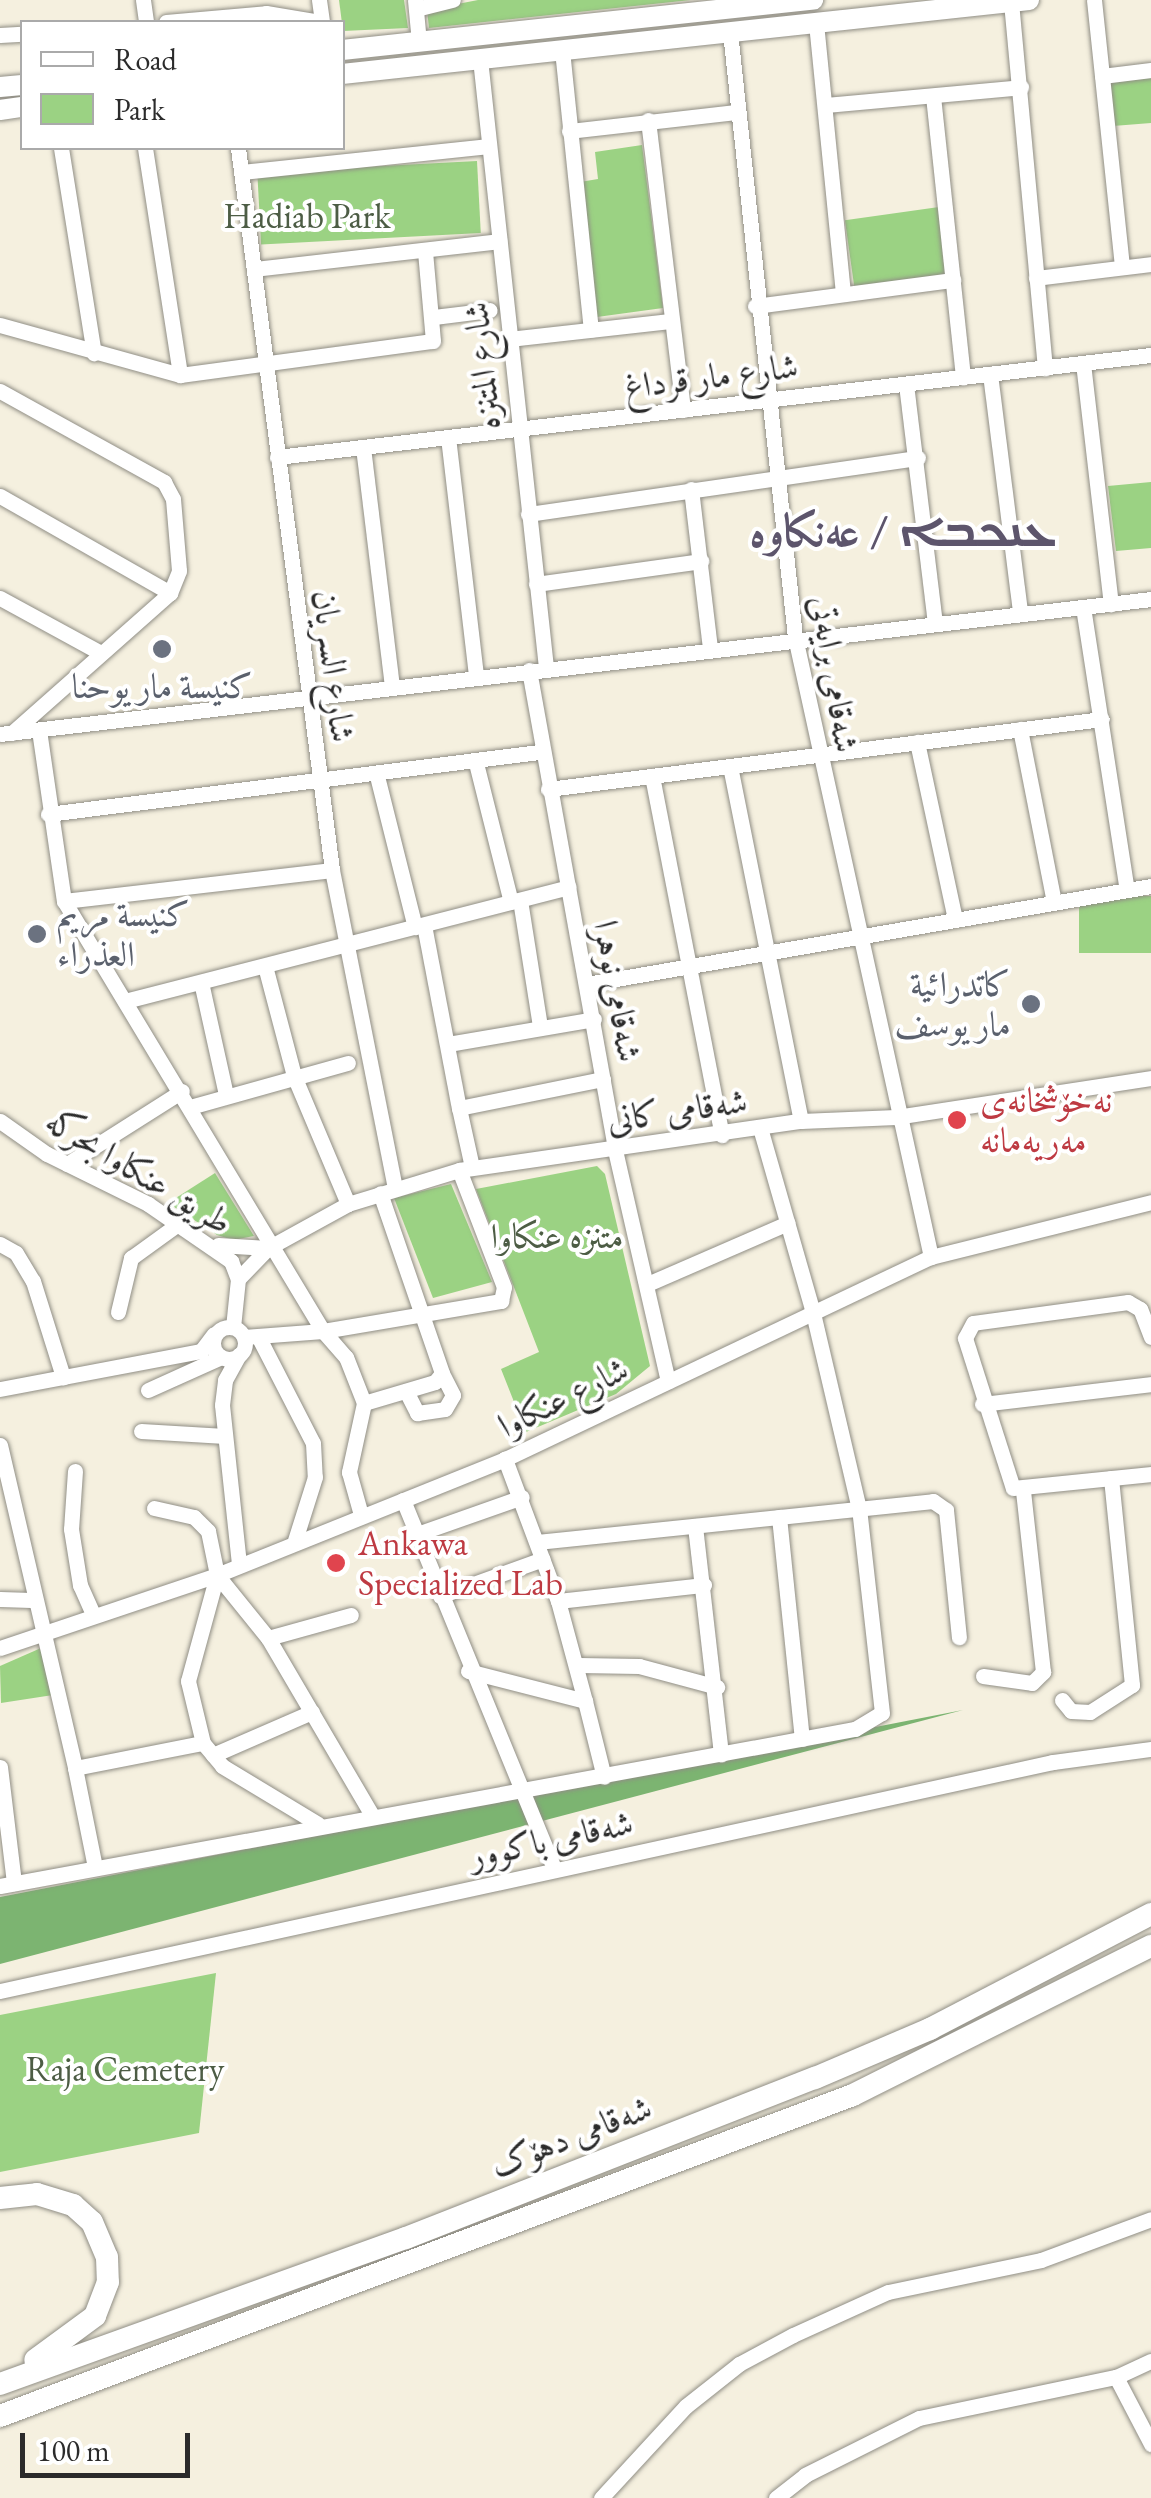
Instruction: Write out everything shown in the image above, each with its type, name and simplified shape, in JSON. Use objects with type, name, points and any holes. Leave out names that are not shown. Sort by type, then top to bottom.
[{"type":"highway","name":"شەقامی دهۆک","points":[[0,2381],[671,2135],[930,2029],[1151,1914]]},
{"type":"highway","name":"شەقامی دهۆک","points":[[0,2417],[677,2165],[852,2095],[1151,1946]]},
{"type":"highway","points":[[671,2135],[677,2165]]},
{"type":"highway","points":[[0,2198],[37,2194],[73,2205],[98,2232],[108,2268],[101,2305],[82,2331],[0,2381]]},
{"type":"main road","points":[[345,50],[637,19],[726,4],[813,0]]},
{"type":"main road","points":[[345,74],[1020,1]]},
{"type":"main road","points":[[637,19],[640,42]]},
{"type":"street","points":[[175,20],[252,0]]},
{"type":"street","points":[[419,42],[415,5],[453,0]]},
{"type":"street","points":[[1094,0],[1122,267]]},
{"type":"street","points":[[1020,1],[1020,86],[1045,368]]},
{"type":"street","points":[[229,8],[309,20]]},
{"type":"street","points":[[816,23],[843,294]]},
{"type":"street","name":"شەقامی برایەتی","points":[[730,32],[735,112],[780,477],[794,637],[896,1118],[931,1257]]},
{"type":"street","points":[[562,50],[591,330]]},
{"type":"street","name":"شارع المتنزه","points":[[480,59],[536,584],[538,669]]},
{"type":"street","points":[[1102,76],[1151,70]]},
{"type":"street","points":[[825,106],[1020,86]]},
{"type":"street","points":[[933,96],[963,377]]},
{"type":"street","points":[[570,130],[735,112]]},
{"type":"street","points":[[648,120],[683,410]]},
{"type":"street","points":[[242,172],[490,146]]},
{"type":"street","points":[[61,150],[94,354]]},
{"type":"street","points":[[145,150],[180,375]]},
{"type":"street","name":"شارع السريان","points":[[238,150],[332,870],[388,1190],[442,1373]]},
{"type":"street","points":[[254,270],[499,241]]},
{"type":"street","points":[[0,308],[1,325],[180,375],[268,360],[432,341],[434,317],[424,252]]},
{"type":"street","points":[[1036,278],[1151,264]]},
{"type":"street","points":[[756,306],[952,280]]},
{"type":"street","points":[[434,317],[490,310]]},
{"type":"street","points":[[510,339],[670,321]]},
{"type":"street","name":"شارع مار قرداغ","points":[[277,456],[1151,355]]},
{"type":"street","points":[[1084,363],[1110,604]]},
{"type":"street","points":[[990,374],[1020,613]]},
{"type":"street","points":[[906,384],[935,622]]},
{"type":"street","points":[[0,392],[164,482],[173,499],[179,571],[170,593],[6,734]]},
{"type":"street","points":[[448,437],[476,676]]},
{"type":"street","points":[[363,446],[392,686]]},
{"type":"street","points":[[528,514],[918,458]]},
{"type":"street","points":[[690,490],[710,648]]},
{"type":"street","points":[[0,496],[170,593]]},
{"type":"street","points":[[536,584],[701,562]]},
{"type":"street","points":[[0,598],[99,652]]},
{"type":"street","points":[[6,734],[794,637],[1151,599]]},
{"type":"street","points":[[1083,606],[1127,890]]},
{"type":"street","name":"شەقامی نوهرا","points":[[538,669],[548,790],[594,1018],[615,1150],[650,1283],[668,1380]]},
{"type":"street","points":[[548,790],[1102,718]]},
{"type":"street","points":[[1020,729],[1054,902]]},
{"type":"street","points":[[38,730],[64,901],[182,1091],[271,1247],[323,1331],[346,1357],[364,1403],[349,1472],[361,1515]]},
{"type":"street","points":[[917,742],[955,920]]},
{"type":"street","points":[[48,814],[320,784],[542,752]]},
{"type":"street","points":[[476,763],[516,901],[540,1026]]},
{"type":"street","points":[[730,766],[801,1121]]},
{"type":"street","points":[[214,1334],[323,1331],[424,1315],[506,1295],[466,1168],[448,1044],[420,926],[377,776]]},
{"type":"street","points":[[652,776],[722,1135]]},
{"type":"street","points":[[64,901],[332,870]]},
{"type":"street","points":[[587,984],[1151,886]]},
{"type":"street","points":[[125,1001],[569,888]]},
{"type":"street","points":[[265,966],[294,1076],[348,1204]]},
{"type":"street","points":[[202,982],[226,1096]]},
{"type":"street","points":[[448,1044],[594,1018]]},
{"type":"street","points":[[190,1107],[348,1063]]},
{"type":"street","name":"شەقامی کانی","points":[[238,1279],[271,1247],[348,1204],[466,1168],[801,1121],[896,1118],[1151,1078]]},
{"type":"street","points":[[460,1108],[603,1079]]},
{"type":"street","points":[[66,1164],[182,1091]]},
{"type":"street","name":"طريق عنكاوا بحركه","points":[[0,1121],[66,1164],[210,1243],[231,1262],[238,1279]]},
{"type":"street","points":[[0,1766],[7,1885],[318,1824],[604,1777],[855,1730],[882,1714],[859,1509],[812,1309],[760,1128]]},
{"type":"street","name":"شارع عنكاوا","points":[[0,1648],[92,1612],[216,1575],[295,1540],[505,1459],[812,1309],[931,1257],[1151,1202]]},
{"type":"street","points":[[118,1312],[131,1258],[178,1224]]},
{"type":"street","points":[[650,1283],[788,1224]]},
{"type":"street","points":[[210,1243],[271,1247]]},
{"type":"street","points":[[0,1244],[16,1254],[33,1282],[63,1377]]},
{"type":"street","points":[[238,1279],[246,1334],[312,1443],[315,1477],[295,1540]]},
{"type":"street","points":[[1151,1337],[1140,1309],[1128,1302],[972,1323],[965,1338],[1008,1482],[1023,1490],[1151,1474]]},
{"type":"street","points":[[0,1389],[201,1352],[214,1334]]},
{"type":"street","points":[[214,1334],[213,1348],[222,1358]]},
{"type":"street","points":[[239,1564],[222,1392],[246,1334]]},
{"type":"street","points":[[148,1390],[222,1358],[239,1355]]},
{"type":"street","points":[[364,1403],[436,1382],[442,1373],[453,1395],[444,1409],[417,1414],[406,1391]]},
{"type":"street","points":[[982,1404],[1151,1384]]},
{"type":"street","points":[[141,1431],[225,1436]]},
{"type":"street","points":[[0,1444],[4,1482],[75,1768],[94,1868]]},
{"type":"street","points":[[505,1459],[579,1665],[604,1777]]},
{"type":"street","points":[[75,1470],[71,1529],[92,1612]]},
{"type":"street","points":[[1062,1700],[1071,1711],[1090,1712],[1132,1685],[1110,1478]]},
{"type":"street","points":[[983,1676],[1032,1683],[1043,1672],[1023,1490]]},
{"type":"street","points":[[417,1534],[522,1498]]},
{"type":"street","points":[[403,1500],[468,1671],[554,1869]]},
{"type":"street","points":[[440,1596],[540,1550],[695,1526],[942,1504],[959,1637]]},
{"type":"street","points":[[154,1508],[202,1522],[216,1575],[268,1638],[372,1816]]},
{"type":"street","points":[[778,1517],[802,1739]]},
{"type":"street","points":[[695,1526],[717,1687],[721,1756]]},
{"type":"street","points":[[216,1575],[188,1681],[208,1749],[318,1824]]},
{"type":"street","points":[[558,1601],[704,1585]]},
{"type":"street","points":[[0,1599],[31,1600]]},
{"type":"street","points":[[268,1638],[351,1615]]},
{"type":"street","points":[[579,1665],[640,1666],[717,1687]]},
{"type":"street","points":[[468,1671],[585,1701]]},
{"type":"street","points":[[75,1768],[208,1749],[312,1712]]},
{"type":"street","name":"شەقامی باکوور","points":[[0,1991],[1114,1750],[1151,1750]]},
{"type":"street","points":[[601,2498],[686,2406],[739,2364],[793,2335],[888,2292],[1041,2260],[1151,2219]]},
{"type":"street","points":[[776,2498],[805,2474],[920,2418],[1116,2377],[1151,2361]]},
{"type":"street","points":[[1116,2377],[1151,2444]]},
{"type":"green space","points":[[339,0],[404,0],[408,28],[345,31],[345,20],[342,20]]},
{"type":"green space","points":[[478,0],[691,0],[429,28],[427,10]]},
{"type":"green space","points":[[1151,77],[1151,123],[1113,126],[1109,83]]},
{"type":"green space","points":[[642,145],[663,308],[597,317],[580,182],[598,179],[595,152]]},
{"type":"green space","name":"Hadiab Park","points":[[477,161],[481,233],[261,244],[257,173]]},
{"type":"green space","points":[[939,207],[949,276],[855,290],[845,220]]},
{"type":"green space","points":[[1151,482],[1151,548],[1116,551],[1108,486]]},
{"type":"green space","points":[[1079,896],[1151,896],[1151,953],[1079,953]]},
{"type":"green space","name":"متنزه عنكاوا","points":[[597,1166],[605,1174],[650,1366],[616,1394],[526,1432],[501,1369],[539,1352],[476,1189]]},
{"type":"green space","points":[[215,1173],[254,1236],[233,1240],[217,1235],[168,1203]]},
{"type":"green space","points":[[451,1184],[492,1282],[433,1298],[394,1198]]},
{"type":"green space","points":[[41,1648],[53,1695],[1,1703],[0,1666]]},
{"type":"green space","points":[[963,1710],[0,1964],[0,1897]]},
{"type":"green space","name":"Raja Cemetery","points":[[216,1973],[199,2133],[0,2172],[0,2015]]},
{"type":"place","name":"كنيسة مار يوحنا","points":[[162,649]]},
{"type":"place","name":"كنيسة مريم العذراء","points":[[37,934]]},
{"type":"place","name":"كاتدرائية مار يوسف","points":[[1031,1004]]},
{"type":"place","name":"نەخۆشخانەی مەریەمانە","points":[[957,1120]]},
{"type":"place","name":"Ankawa Specialized Lab","points":[[336,1563]]},
{"type":"district","name":"ܥܢܟܒܐ / عەنکاوە","points":[[903,531]]}]
